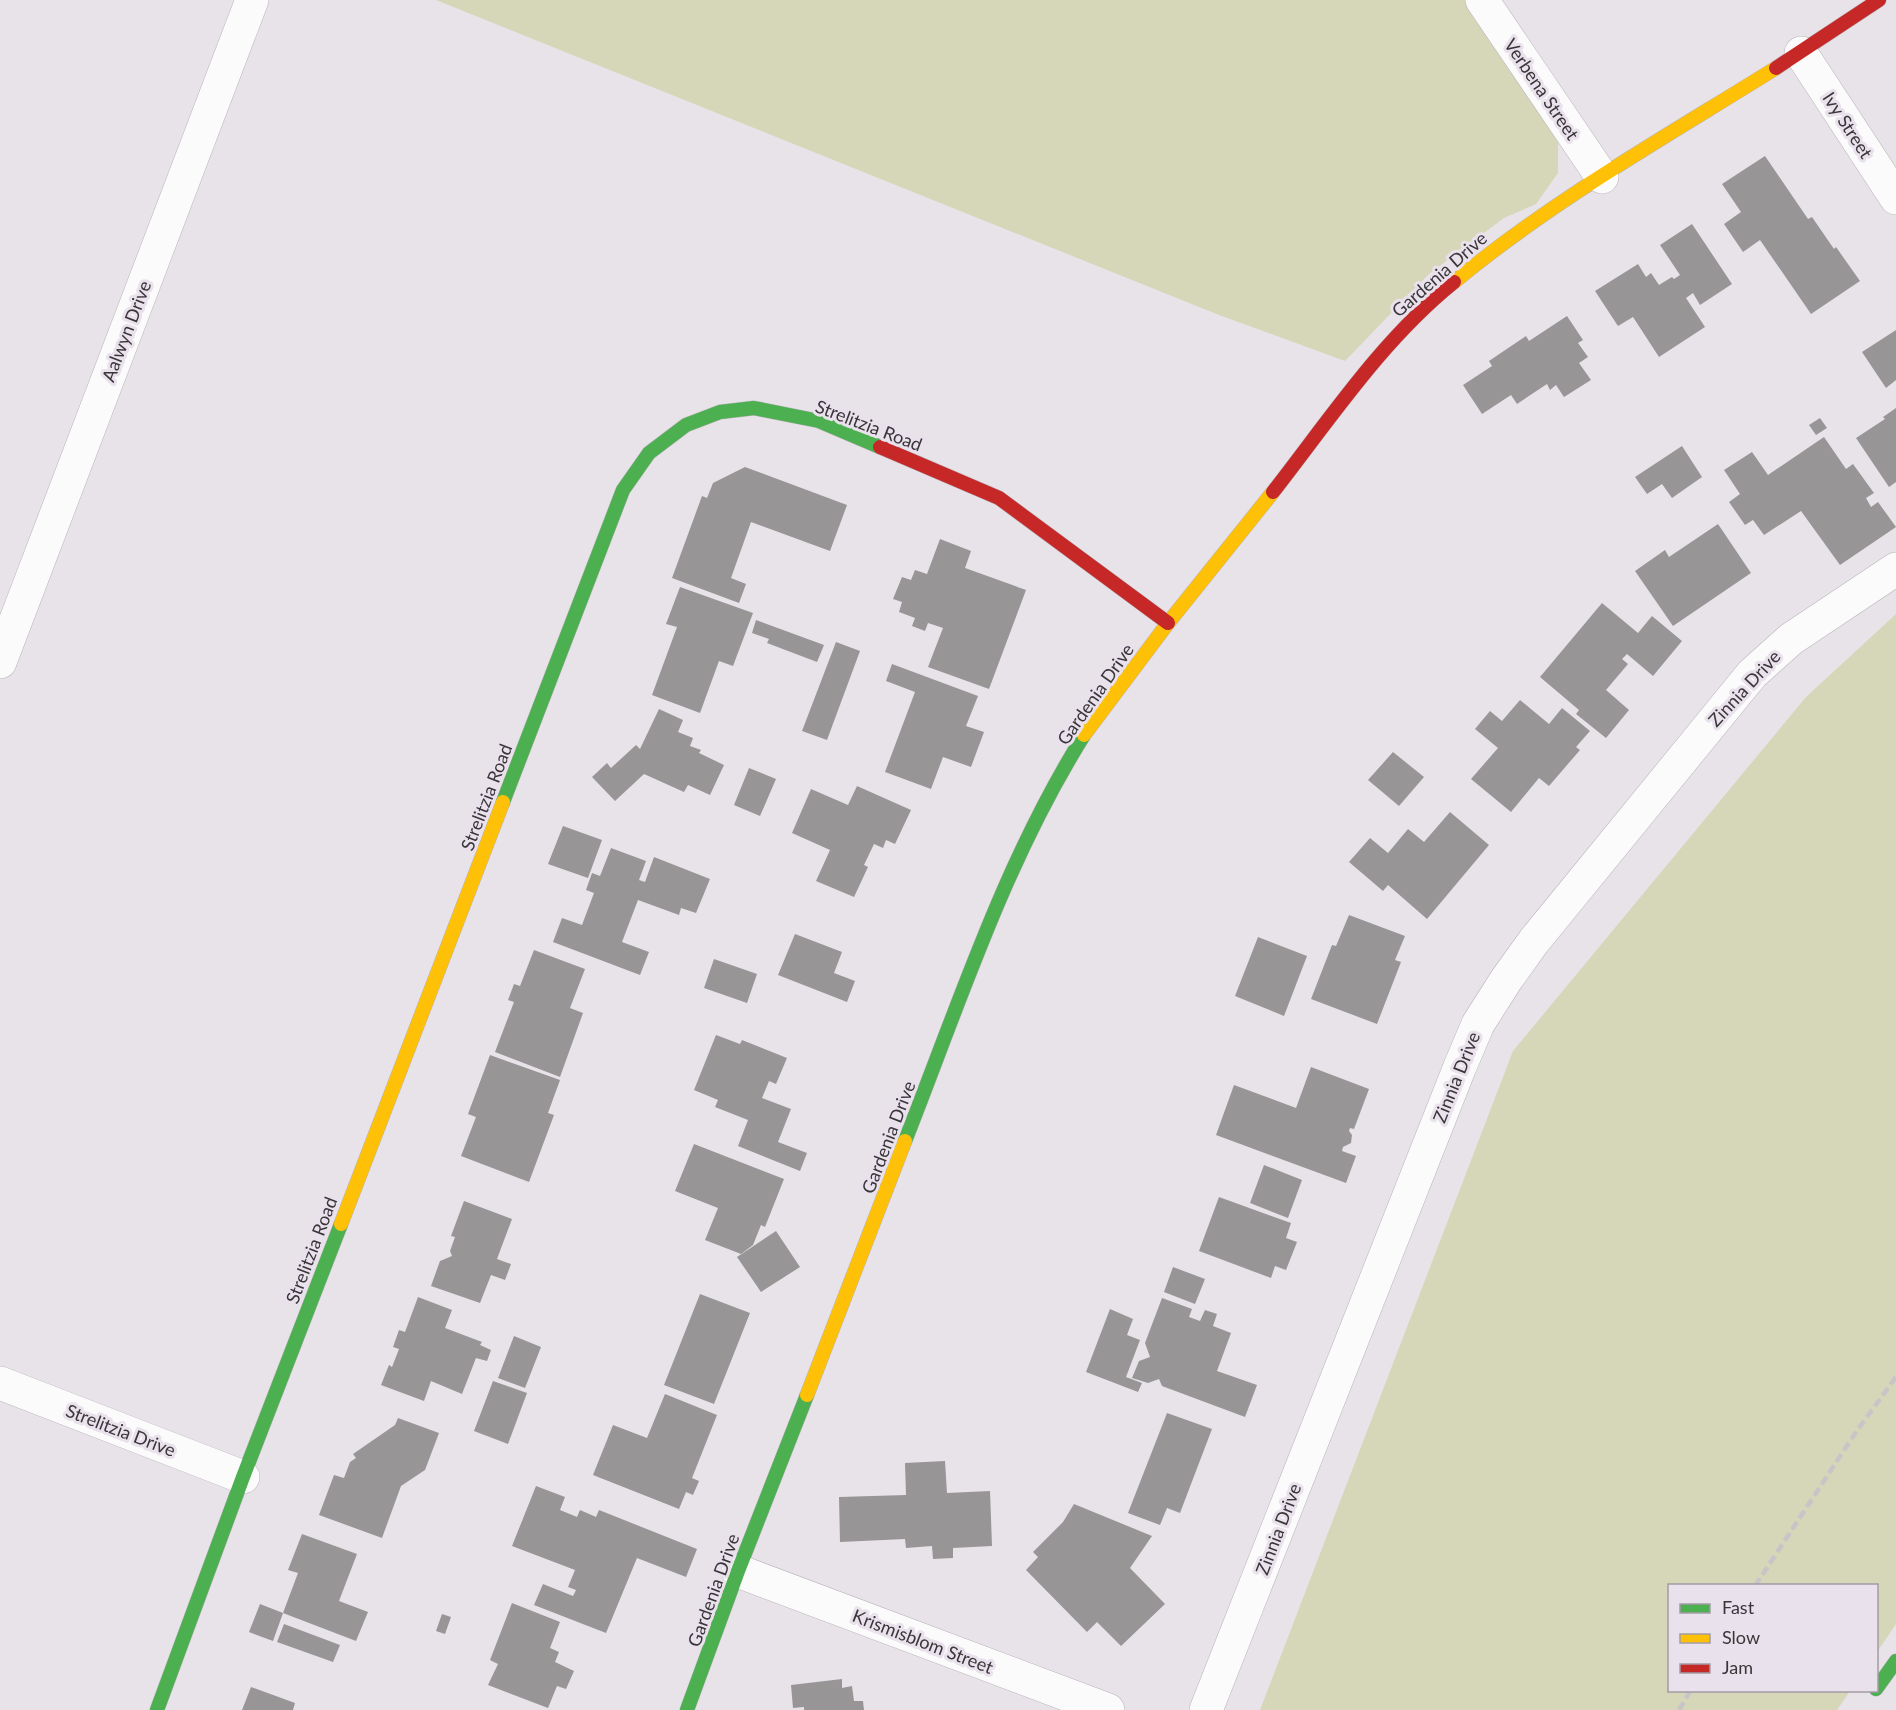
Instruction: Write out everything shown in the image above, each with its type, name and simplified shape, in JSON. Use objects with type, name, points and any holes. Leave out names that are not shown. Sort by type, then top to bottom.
[{"type":"street","name":"Aalwyn Drive","points":[[0,662],[252,0]]},
{"type":"street","name":"Verbena Street","points":[[1482,0],[1602,177]]},
{"type":"street","name":"Gardenia Drive","points":[[687,1710],[738,1571],[1007,881],[1024,844],[1083,736],[1168,623],[1396,335],[1430,301],[1495,248],[1880,0]]},
{"type":"street","name":"Ivy Street","points":[[1801,53],[1896,198]]},
{"type":"street","name":"Strelitzia Road","points":[[157,1710],[243,1477],[623,490],[649,453],[686,425],[720,412],[754,408],[819,421],[999,498],[1168,623]]},
{"type":"street","name":"Zinnia Drive","points":[[1206,1710],[1478,1024],[1534,941],[1752,674],[1791,639],[1896,569]]},
{"type":"street","name":"Strelitzia Drive","points":[[0,1383],[243,1477]]},
{"type":"street","name":"Krismisblom Street","points":[[738,1571],[1108,1710]]},
{"type":"street","points":[[1878,1687],[1896,1661]]},
{"type":"green space","points":[[436,0],[1465,0],[1558,141],[1558,173],[1536,204],[1504,218],[1429,274],[1345,361],[1219,315]]},
{"type":"green space","points":[[1896,614],[1896,1624],[1878,1651],[1878,1584],[1668,1584],[1668,1692],[1849,1692],[1837,1710],[1260,1710],[1513,1051],[1806,697]]},
{"type":"building","points":[[1765,156],[1808,219],[1812,217],[1860,281],[1811,314],[1760,240],[1743,252],[1724,224],[1741,212],[1722,184]]},
{"type":"building","points":[[1692,224],[1732,284],[1700,305],[1693,293],[1686,298],[1705,327],[1659,357],[1633,317],[1618,326],[1595,291],[1638,264],[1646,277],[1651,273],[1659,285],[1680,275],[1660,245]]},
{"type":"building","points":[[1567,316],[1583,340],[1578,343],[1588,357],[1579,363],[1591,380],[1564,397],[1556,385],[1550,390],[1547,384],[1517,404],[1511,395],[1482,414],[1463,385],[1492,366],[1489,361],[1526,336],[1529,341]]},
{"type":"building","points":[[1896,330],[1896,380],[1886,388],[1862,352]]},
{"type":"building","points":[[1896,408],[1896,482],[1889,487],[1856,438],[1885,419],[1883,417]]},
{"type":"building","points":[[1820,418],[1827,428],[1816,435],[1809,425]]},
{"type":"building","points":[[1824,437],[1846,469],[1853,464],[1874,493],[1866,498],[1871,507],[1878,502],[1896,527],[1840,565],[1801,511],[1764,535],[1753,520],[1745,525],[1729,502],[1740,494],[1724,470],[1752,452],[1768,475]]},
{"type":"building","points":[[1682,446],[1702,477],[1672,498],[1662,484],[1647,494],[1635,477]]},
{"type":"building","points":[[745,467],[847,505],[830,551],[751,522],[731,578],[746,584],[739,603],[672,578],[702,496],[707,498],[713,483]]},
{"type":"building","points":[[1718,524],[1751,573],[1673,626],[1635,571],[1665,550],[1669,557]]},
{"type":"building","points":[[940,539],[971,551],[965,568],[1026,590],[989,689],[928,667],[943,628],[928,623],[925,631],[912,626],[915,618],[899,612],[902,602],[893,599],[902,577],[911,580],[915,570],[927,574]]},
{"type":"building","points":[[680,587],[753,613],[733,666],[719,661],[700,713],[652,695],[677,627],[666,624]]},
{"type":"building","points":[[1602,603],[1638,633],[1652,616],[1682,641],[1653,676],[1627,654],[1622,659],[1628,664],[1606,690],[1629,710],[1606,738],[1576,714],[1579,710],[1540,677]]},
{"type":"building","points":[[756,620],[824,645],[817,662],[767,643],[769,639],[752,633]]},
{"type":"building","points":[[836,642],[860,651],[827,740],[802,731]]},
{"type":"building","points":[[892,664],[978,696],[966,726],[984,732],[971,767],[943,757],[931,789],[885,772],[915,692],[886,681]]},
{"type":"building","points":[[1520,700],[1549,724],[1562,708],[1590,731],[1576,747],[1580,750],[1549,786],[1539,778],[1511,812],[1471,779],[1498,748],[1475,729],[1490,711],[1502,721]]},
{"type":"building","points":[[659,709],[683,720],[678,732],[693,738],[690,746],[701,750],[699,753],[724,765],[710,795],[688,785],[684,792],[644,774],[615,801],[592,777],[607,763],[611,768],[636,745],[640,749]]},
{"type":"building","points":[[1393,752],[1424,777],[1399,806],[1368,780]]},
{"type":"building","points":[[749,768],[776,779],[760,816],[734,805]]},
{"type":"building","points":[[857,786],[911,810],[895,844],[886,840],[883,848],[874,844],[864,865],[868,867],[854,897],[816,881],[830,850],[792,833],[811,789],[848,805]]},
{"type":"building","points":[[1450,812],[1489,845],[1427,919],[1388,885],[1383,891],[1349,862],[1370,838],[1388,853],[1408,829],[1424,842]]},
{"type":"building","points":[[563,826],[602,840],[588,878],[548,864]]},
{"type":"building","points":[[611,848],[646,861],[639,880],[645,882],[654,857],[710,879],[696,913],[681,908],[679,915],[638,900],[622,942],[649,952],[640,975],[553,942],[562,918],[582,925],[594,893],[586,890],[592,873],[600,876]]},
{"type":"building","points":[[1349,915],[1405,936],[1395,960],[1401,962],[1377,1024],[1311,999],[1332,945],[1336,946]]},
{"type":"building","points":[[795,934],[842,952],[834,973],[855,981],[847,1002],[778,975]]},
{"type":"building","points":[[1258,937],[1307,956],[1284,1016],[1235,996]]},
{"type":"building","points":[[534,950],[585,969],[570,1008],[583,1013],[560,1077],[495,1052],[514,1002],[508,1000],[514,984],[520,986]]},
{"type":"building","points":[[714,959],[757,974],[747,1003],[704,988]]},
{"type":"building","points":[[716,1035],[740,1044],[742,1040],[787,1058],[776,1084],[769,1081],[762,1098],[791,1109],[778,1142],[807,1153],[800,1171],[738,1146],[748,1120],[715,1107],[718,1100],[694,1090]]},
{"type":"building","points":[[490,1055],[560,1080],[548,1113],[554,1115],[529,1182],[461,1156],[476,1117],[468,1114]]},
{"type":"building","points":[[1311,1067],[1369,1089],[1354,1129],[1350,1128],[1349,1131],[1352,1135],[1351,1143],[1343,1147],[1342,1151],[1356,1156],[1346,1183],[1216,1135],[1234,1085],[1296,1108]]},
{"type":"building","points":[[694,1144],[784,1179],[765,1227],[761,1225],[753,1245],[741,1254],[705,1240],[718,1208],[675,1191]]},
{"type":"building","points":[[1264,1165],[1302,1180],[1288,1218],[1250,1203]]},
{"type":"building","points":[[1219,1197],[1291,1223],[1286,1238],[1297,1242],[1286,1270],[1275,1266],[1271,1278],[1199,1251]]},
{"type":"building","points":[[464,1201],[512,1219],[497,1259],[511,1264],[505,1280],[491,1275],[480,1303],[431,1286],[440,1261],[452,1256],[450,1251],[455,1237],[451,1236]]},
{"type":"building","points":[[776,1231],[800,1267],[761,1292],[737,1257]]},
{"type":"building","points":[[1173,1267],[1205,1279],[1195,1304],[1164,1292]]},
{"type":"building","points":[[700,1294],[750,1313],[714,1404],[664,1385]]},
{"type":"building","points":[[418,1297],[452,1310],[445,1328],[482,1342],[480,1345],[491,1350],[487,1361],[476,1358],[462,1394],[431,1381],[424,1401],[381,1385],[399,1349],[393,1347],[399,1330],[405,1332]]},
{"type":"building","points":[[1162,1298],[1192,1309],[1189,1317],[1200,1321],[1205,1310],[1217,1314],[1213,1326],[1231,1333],[1217,1371],[1257,1385],[1245,1417],[1162,1386],[1159,1379],[1148,1383],[1132,1378],[1139,1361],[1150,1357],[1145,1343]]},
{"type":"building","points":[[1110,1309],[1133,1319],[1127,1335],[1140,1340],[1126,1377],[1142,1383],[1138,1392],[1086,1372]]},
{"type":"building","points":[[514,1336],[541,1347],[525,1388],[498,1378]]},
{"type":"building","points":[[493,1381],[527,1393],[508,1444],[474,1431]]},
{"type":"building","points":[[665,1394],[717,1415],[692,1478],[699,1481],[693,1495],[686,1492],[679,1509],[593,1475],[613,1425],[647,1438]]},
{"type":"building","points":[[1167,1413],[1212,1429],[1180,1513],[1167,1508],[1160,1525],[1128,1513]]},
{"type":"building","points":[[398,1418],[439,1433],[425,1470],[401,1486],[382,1538],[319,1515],[334,1475],[344,1478],[350,1462],[356,1458],[353,1454],[395,1425]]},
{"type":"building","points":[[945,1461],[947,1493],[990,1491],[992,1546],[953,1548],[953,1558],[933,1559],[932,1546],[906,1548],[905,1539],[840,1542],[839,1497],[906,1495],[905,1463]]},
{"type":"building","points":[[536,1486],[565,1497],[560,1510],[577,1517],[580,1510],[596,1517],[599,1510],[697,1549],[686,1577],[637,1558],[606,1633],[534,1605],[543,1584],[573,1596],[576,1590],[568,1587],[575,1570],[512,1546]]},
{"type":"building","points":[[1074,1504],[1152,1536],[1130,1568],[1165,1604],[1121,1646],[1097,1622],[1087,1632],[1026,1570],[1038,1557],[1033,1552],[1063,1522]]},
{"type":"building","points":[[302,1534],[357,1554],[339,1601],[368,1612],[356,1641],[283,1613],[298,1573],[288,1570]]},
{"type":"building","points":[[512,1603],[560,1622],[550,1648],[559,1652],[555,1662],[574,1671],[566,1689],[557,1686],[548,1708],[488,1685],[498,1664],[490,1660]]},
{"type":"building","points":[[260,1604],[283,1613],[273,1641],[249,1632]]},
{"type":"building","points":[[442,1614],[451,1617],[445,1634],[436,1631]]},
{"type":"building","points":[[284,1624],[340,1645],[333,1662],[277,1642]]},
{"type":"building","points":[[842,1679],[842,1688],[852,1686],[854,1701],[863,1701],[864,1710],[793,1708],[791,1685]]},
{"type":"building","points":[[251,1687],[295,1703],[293,1710],[242,1710]]},
{"type":"railway","points":[[1756,1584],[1856,1432],[1896,1377]]},
{"type":"railway","points":[[1679,1710],[1690,1692]]},
{"type":"traffic: fast","points":[[503,802],[623,490],[649,453],[686,425],[720,412],[754,408],[819,421],[880,447]]},
{"type":"traffic: fast","points":[[905,1141],[1007,883],[1030,832],[1084,735]]},
{"type":"traffic: fast","points":[[157,1710],[243,1477],[341,1224]]},
{"type":"traffic: fast","points":[[687,1710],[738,1571],[807,1395]]},
{"type":"traffic: fast","points":[[1878,1686],[1896,1661]]},
{"type":"traffic: slow","points":[[1454,282],[1571,196],[1776,68]]},
{"type":"traffic: slow","points":[[1084,735],[1168,623],[1273,492]]},
{"type":"traffic: slow","points":[[341,1224],[503,802]]},
{"type":"traffic: slow","points":[[807,1395],[905,1141]]},
{"type":"traffic: jam","points":[[1776,68],[1879,0]]},
{"type":"traffic: jam","points":[[1273,492],[1380,355],[1403,329],[1454,282]]},
{"type":"traffic: jam","points":[[880,447],[999,498],[1168,623]]}]
